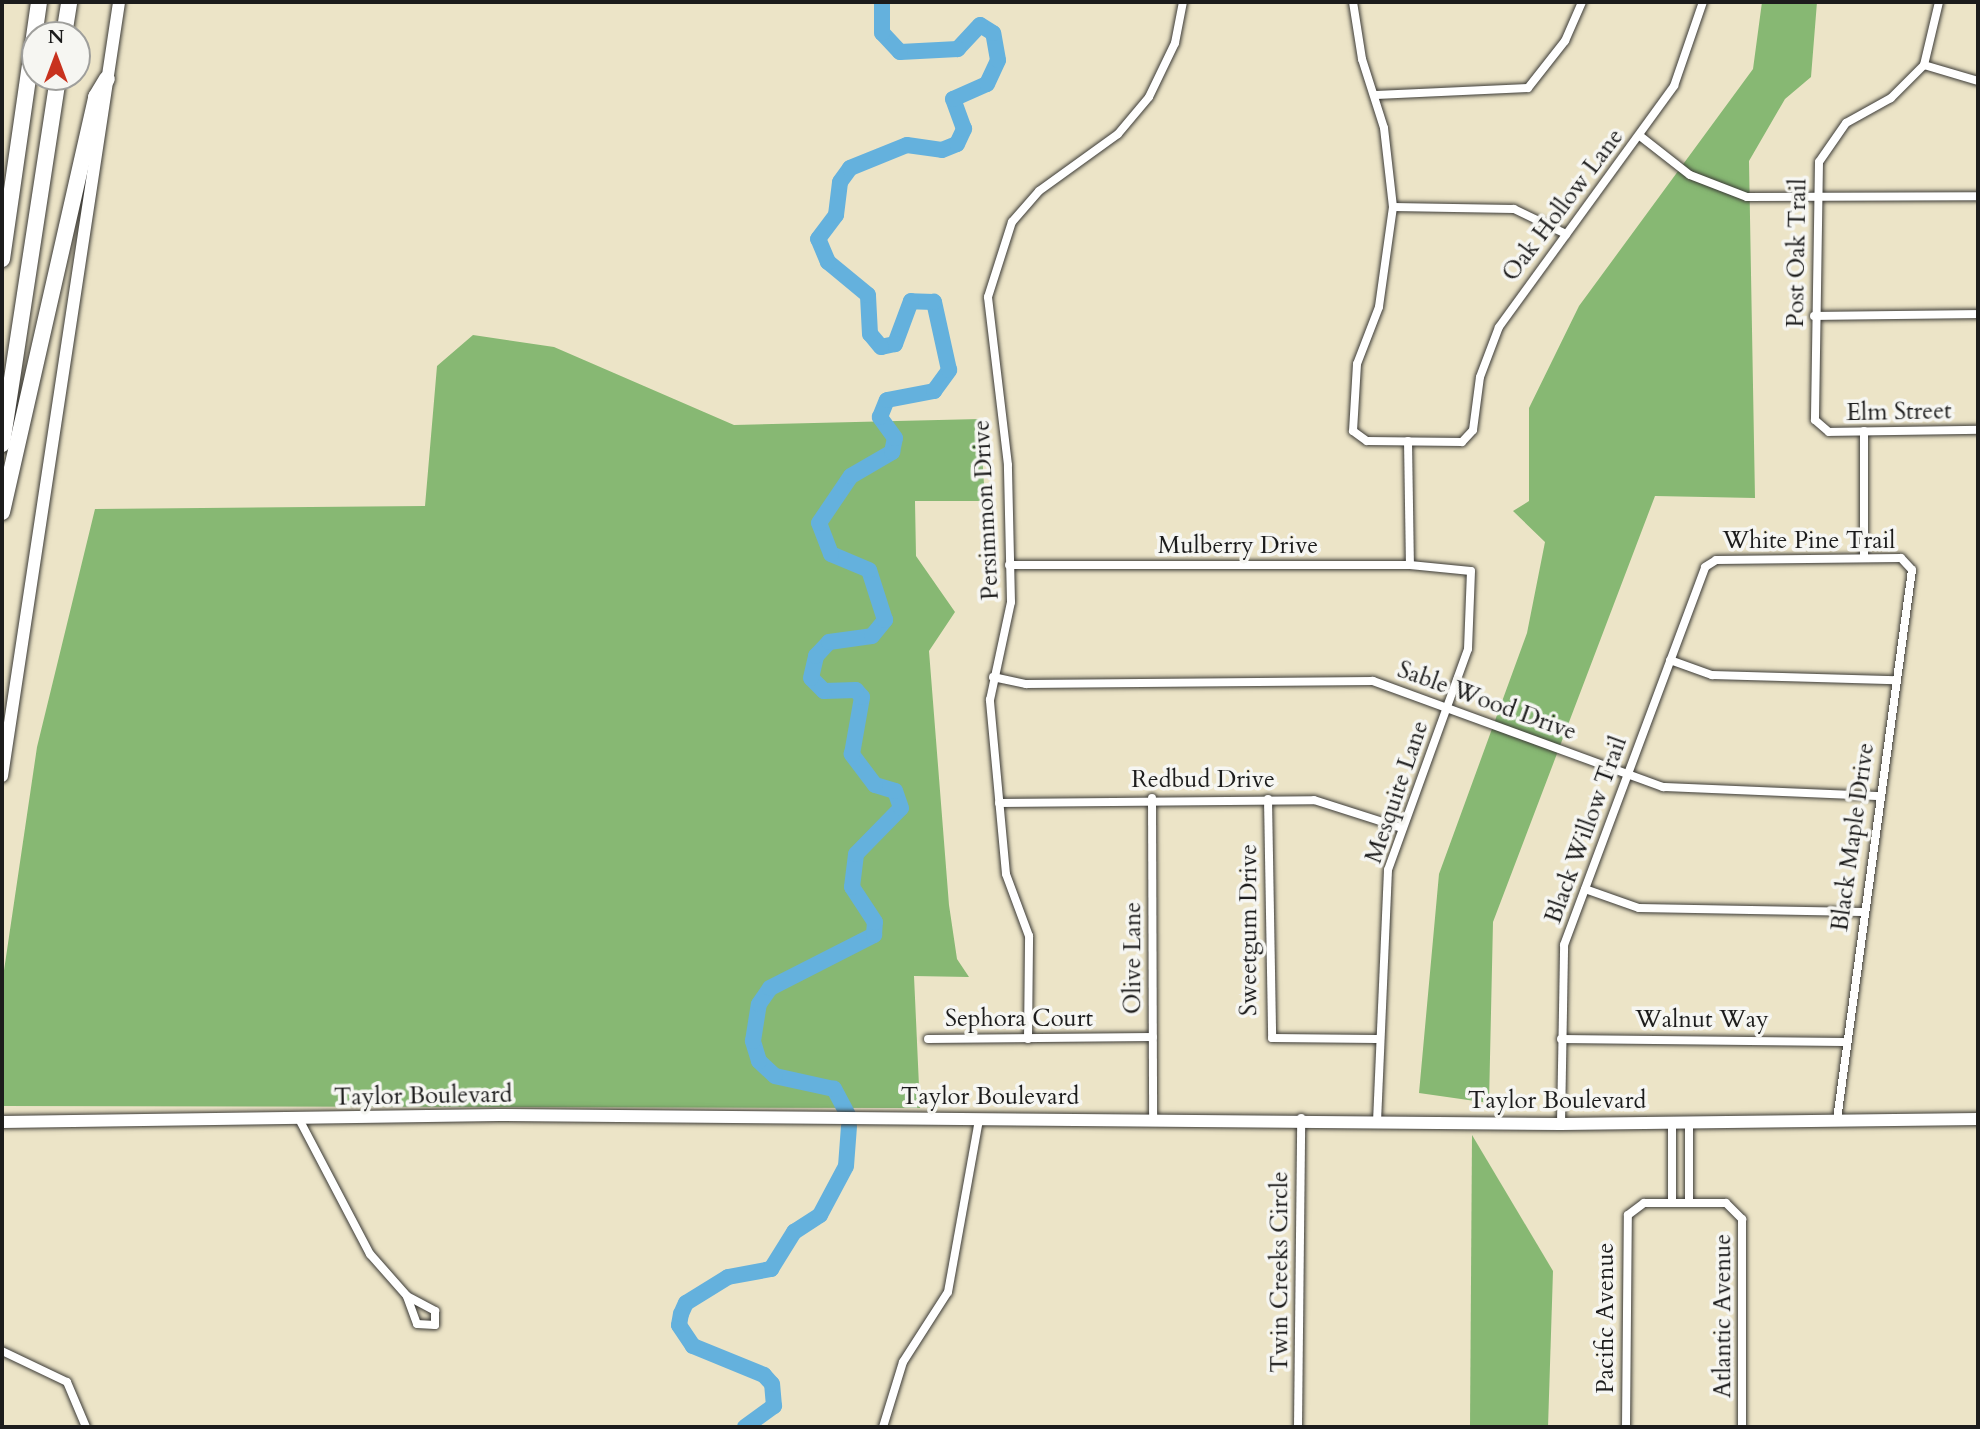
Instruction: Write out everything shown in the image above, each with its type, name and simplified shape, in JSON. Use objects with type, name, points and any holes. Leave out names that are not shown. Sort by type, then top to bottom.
[{"type":"highway","points":[[2,259],[39,2]]},
{"type":"highway","points":[[66,21],[69,2]]},
{"type":"highway","points":[[2,512],[96,97],[107,79]]},
{"type":"highway","points":[[2,444],[56,91]]},
{"type":"street","points":[[2,776],[118,2]]},
{"type":"street","name":"Persimmon Drive","points":[[1028,1039],[1029,936],[1006,874],[999,803],[993,677],[1010,618],[1008,465],[989,325],[993,269],[1012,222],[1039,191],[1118,134],[1149,97],[1175,43],[1183,2]]},
{"type":"street","points":[[1353,2],[1376,95],[1393,207],[1380,307],[1353,386],[1358,438],[1409,441],[1410,565]]},
{"type":"street","points":[[1376,95],[1528,88],[1565,41],[1582,2]]},
{"type":"street","name":"Oak Hollow Lane","points":[[1409,441],[1470,437],[1480,377],[1499,327],[1674,86],[1703,2]]},
{"type":"street","points":[[1939,2],[1924,65],[1978,81]]},
{"type":"street","name":"Post Oak Trail","points":[[1820,429],[1814,316],[1814,197],[1829,142],[1924,65]]},
{"type":"street","points":[[1640,136],[1719,190],[1814,197],[1978,196]]},
{"type":"street","points":[[1393,207],[1514,209],[1566,234]]},
{"type":"street","points":[[1814,316],[1978,314]]},
{"type":"street","name":"Elm Street","points":[[1820,429],[1978,430]]},
{"type":"street","points":[[1864,431],[1864,558]]},
{"type":"street","name":"White Pine Trail","points":[[1709,561],[1864,558],[1909,560]]},
{"type":"street","name":"Black Maple Drive","points":[[1837,1120],[1843,1042],[1896,680],[1909,560]]},
{"type":"street","name":"Black Willow Trail","points":[[1561,1124],[1563,954],[1628,773],[1709,561]]},
{"type":"street","name":"Mulberry Drive","points":[[1009,565],[1467,567]]},
{"type":"street","name":"Mesquite Lane","points":[[1377,1120],[1377,1039],[1386,888],[1402,828],[1474,628],[1473,577],[1467,567]]},
{"type":"street","points":[[1670,660],[1712,674],[1896,680]]},
{"type":"street","name":"Sable Wood Drive","points":[[993,677],[1026,684],[1373,681],[1684,791],[1879,796]]},
{"type":"street","name":"Redbud Drive","points":[[999,803],[1152,798],[1268,799],[1331,803],[1402,828]]},
{"type":"street","name":"Olive Lane","points":[[1152,798],[1153,1117]]},
{"type":"street","name":"Sweetgum Drive","points":[[1268,799],[1272,1038],[1377,1039]]},
{"type":"street","points":[[1585,889],[1639,908],[1862,912]]},
{"type":"street","name":"Sephora Court","points":[[928,1039],[1153,1038]]},
{"type":"street","name":"Walnut Way","points":[[1561,1039],[1843,1042]]},
{"type":"street","name":"Taylor Boulevard","points":[[2,1122],[1153,1117],[1561,1124],[1978,1119]]},
{"type":"street","name":"Twin Creeks Circle","points":[[1298,1427],[1301,1118]]},
{"type":"street","points":[[299,1119],[370,1254],[407,1296]]},
{"type":"street","points":[[883,1427],[903,1362],[948,1292],[979,1119]]},
{"type":"street","points":[[1672,1122],[1672,1203],[1689,1203],[1689,1122]]},
{"type":"street","name":"Pacific Avenue","points":[[1626,1427],[1625,1233],[1632,1209],[1672,1203]]},
{"type":"street","name":"Atlantic Avenue","points":[[1689,1203],[1736,1207],[1742,1219],[1742,1427]]},
{"type":"street","points":[[2,1351],[67,1382],[86,1427]]},
{"type":"green space","points":[[1762,2],[1817,2],[1811,77],[1785,99],[1749,161],[1755,498],[1655,496],[1493,922],[1489,1103],[1419,1093],[1439,874],[1527,633],[1545,542],[1513,511],[1529,501],[1529,408],[1579,306],[1753,69]]},
{"type":"green space","points":[[473,335],[554,347],[734,425],[980,419],[985,501],[915,501],[916,556],[955,612],[929,651],[949,905],[957,959],[969,977],[914,976],[920,1108],[2,1106],[2,984],[37,747],[95,509],[425,506],[437,366]]},
{"type":"green space","points":[[1472,1135],[1553,1271],[1548,1427],[1470,1427]]},
{"type":"waterway","points":[[848,1115],[834,1089],[775,1076],[759,1061],[753,1041],[759,1004],[770,988],[874,935],[875,922],[852,887],[856,854],[901,808],[895,791],[875,785],[852,754],[862,697],[856,690],[824,691],[811,678],[816,656],[829,642],[872,636],[885,620],[869,570],[831,554],[819,523],[851,476],[892,452],[895,438],[880,417],[887,400],[934,391],[949,370],[934,302],[911,301],[895,344],[881,347],[870,334],[868,295],[828,262],[818,239],[836,215],[840,182],[850,168],[907,145],[942,150],[957,144],[964,129],[953,99],[987,84],[998,60],[993,33],[980,25],[958,49],[900,52],[882,33],[882,2]]},
{"type":"waterway","points":[[745,1427],[774,1406],[772,1384],[764,1375],[693,1346],[679,1325],[681,1314],[686,1303],[728,1277],[771,1269],[794,1232],[820,1215],[846,1166],[849,1126]]}]
